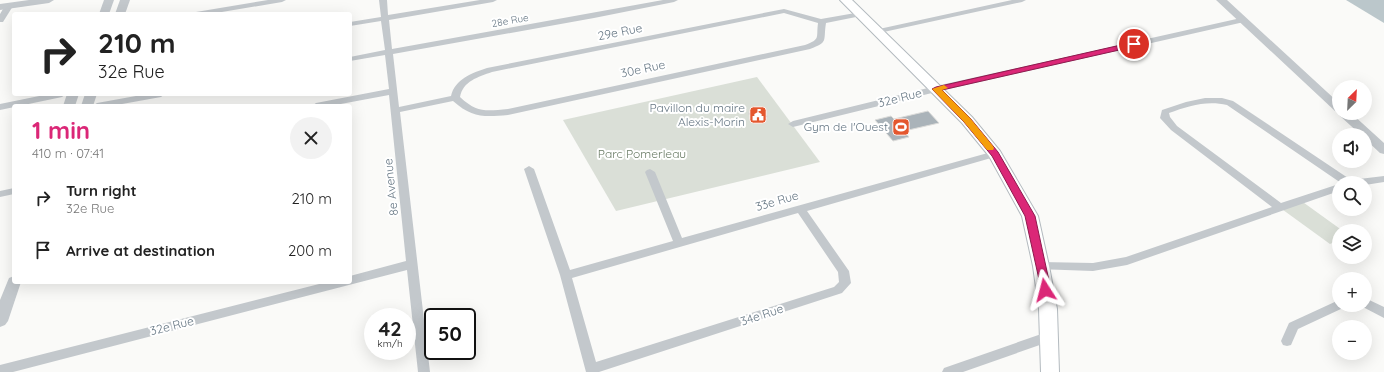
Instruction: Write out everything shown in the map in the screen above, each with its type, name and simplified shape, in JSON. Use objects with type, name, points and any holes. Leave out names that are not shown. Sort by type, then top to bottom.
[{"type":"main road","points":[[846,0],[879,31],[967,120],[995,154],[1030,216],[1041,266],[1048,310],[1050,372]]},
{"type":"street","points":[[0,20],[4,6],[48,0]]},
{"type":"street","points":[[105,12],[109,0]]},
{"type":"street","points":[[121,12],[125,0]]},
{"type":"street","points":[[208,12],[282,0]]},
{"type":"street","name":"8e Avenue","points":[[383,0],[424,372]]},
{"type":"street","points":[[352,24],[493,0]]},
{"type":"street","name":"28e Rue","points":[[352,59],[674,0]]},
{"type":"street","points":[[879,31],[1022,0]]},
{"type":"street","points":[[1221,0],[1332,103]]},
{"type":"street","name":"29e Rue","points":[[455,98],[456,91],[462,82],[475,75],[490,70],[784,11],[796,12],[822,22]]},
{"type":"street","points":[[822,22],[861,14]]},
{"type":"street","name":"32e Rue","points":[[793,124],[936,89],[1241,20]]},
{"type":"street","name":"30e Rue","points":[[455,98],[466,109],[478,114],[508,112],[807,47],[818,43],[822,38],[822,22]]},
{"type":"street","points":[[326,104],[394,91]]},
{"type":"street","points":[[14,104],[52,96]]},
{"type":"street","points":[[108,104],[150,96]]},
{"type":"street","points":[[396,110],[455,98]]},
{"type":"street","points":[[1279,207],[1174,128],[1165,118],[1166,112],[1174,108],[1211,99],[1224,101],[1235,106],[1338,176]]},
{"type":"street","points":[[0,107],[12,104]]},
{"type":"street","points":[[1352,120],[1384,150]]},
{"type":"street","name":"33e Rue","points":[[566,275],[995,154]]},
{"type":"street","points":[[529,169],[566,275],[592,370]]},
{"type":"street","points":[[650,172],[679,243]]},
{"type":"street","points":[[1372,181],[1384,180]]},
{"type":"street","points":[[1041,266],[1093,267],[1127,261],[1332,189]]},
{"type":"street","points":[[0,194],[12,191]]},
{"type":"street","name":"34e Rue","points":[[592,370],[838,290],[845,283],[843,271],[800,208]]},
{"type":"street","points":[[352,279],[413,264]]},
{"type":"street","points":[[0,321],[13,284]]},
{"type":"street","name":"32e Rue","points":[[0,370],[336,284]]},
{"type":"street","points":[[1372,306],[1384,312]]},
{"type":"street","points":[[1287,342],[1294,326],[1332,309]]},
{"type":"street","points":[[948,372],[1050,336]]},
{"type":"green space","name":"Parc Pomerleau","points":[[757,77],[820,162],[616,211],[563,120]]},
{"type":"green space","points":[[1300,200],[1333,224],[1332,224],[1332,243],[1330,244],[1279,207]]},
{"type":"shaded area","points":[[1346,0],[1384,0],[1384,23]]},
{"type":"building","name":"Pavillon du maire Alexis-Morin","points":[[763,110],[768,117],[753,121],[748,113]]},
{"type":"building","name":"Gym de l'Ouest","points":[[928,111],[939,123],[904,131],[909,137],[893,141],[875,120],[891,116],[894,119]]},
{"type":"slow traffic","points":[[944,88],[936,89],[967,120],[990,148]]},
{"type":"place","name":"Pavillon du maire Alexis-Morin","points":[[758,115]]},
{"type":"place","name":"Gym de l'Ouest","points":[[901,127]]},
{"type":"route","points":[[1045,290],[1030,216],[995,154],[967,120],[936,89],[1134,44]]}]
